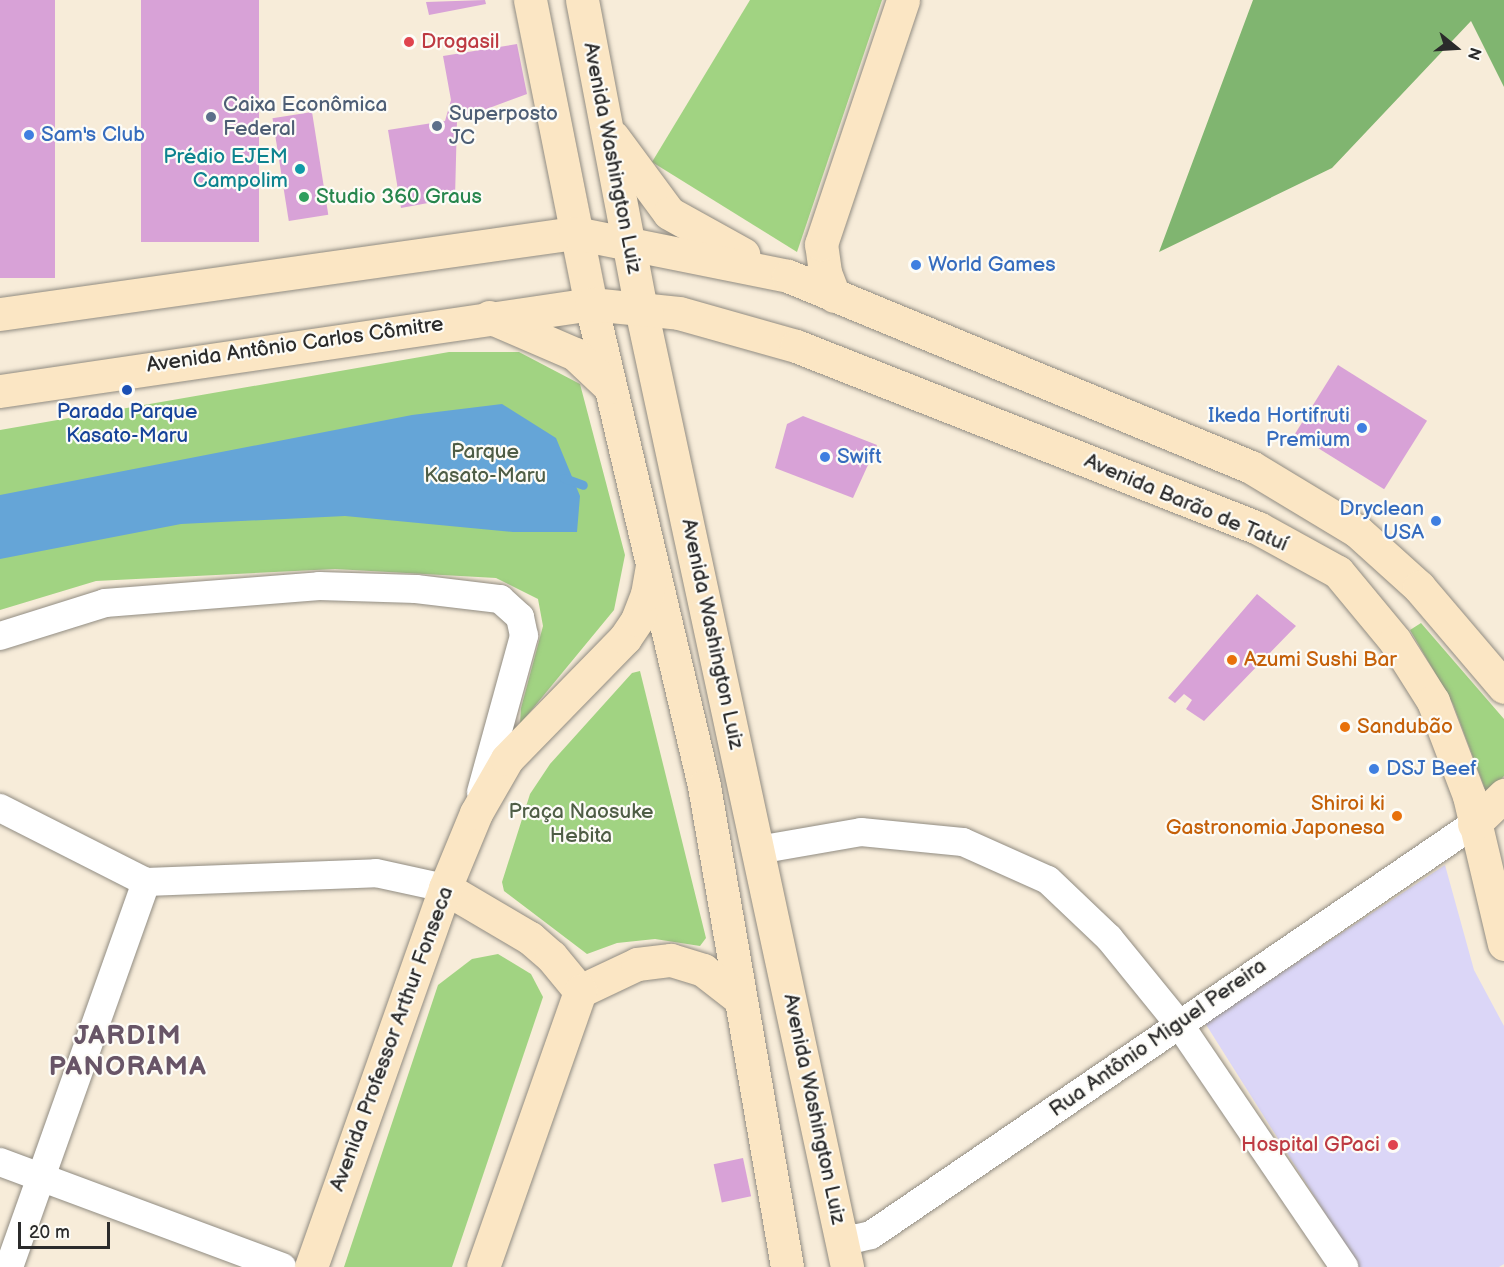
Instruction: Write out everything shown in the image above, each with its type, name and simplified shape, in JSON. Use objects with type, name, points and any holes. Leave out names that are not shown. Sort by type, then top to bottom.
[{"type":"main road","name":"Avenida Washington Luiz","points":[[530,0],[572,198],[575,233],[610,387],[653,558],[704,786],[787,1267]]},
{"type":"main road","name":"Avenida Washington Luiz","points":[[582,0],[609,130],[641,309],[847,1267]]},
{"type":"main road","points":[[834,296],[821,244],[903,0]]},
{"type":"main road","points":[[609,130],[669,213],[788,276],[1251,467],[1357,531],[1419,587],[1504,687]]},
{"type":"main road","points":[[0,314],[575,233],[788,276]]},
{"type":"main road","name":"Avenida Barão de Tatuí","points":[[591,304],[679,313],[796,346],[1258,528],[1338,573],[1395,641],[1433,701],[1469,796],[1504,944]]},
{"type":"main road","name":"Avenida Antônio Carlos Cômitre","points":[[0,391],[488,317],[591,304]]},
{"type":"main road","points":[[488,317],[575,354],[610,387]]},
{"type":"main road","name":"Avenida Professor Arthur Fonseca","points":[[311,1267],[445,888],[476,813],[507,759],[605,661],[637,620],[648,594],[653,558]]},
{"type":"main road","points":[[1474,824],[1504,795]]},
{"type":"main road","points":[[445,888],[530,939],[551,956],[580,991]]},
{"type":"main road","points":[[483,1267],[580,991],[637,964],[671,960],[704,970],[739,998]]},
{"type":"street","name":"Avenida Professor Arthur Fonseca","points":[[0,636],[105,603],[319,586],[416,589],[500,599],[520,617],[524,636],[476,813]]},
{"type":"street","points":[[0,808],[146,882],[376,873],[445,888]]},
{"type":"street","name":"Rua Antônio Miguel Pereira","points":[[840,1232],[854,1239],[871,1235],[1474,824]]},
{"type":"street","points":[[758,850],[861,832],[963,842],[1048,880],[1109,938],[1179,1024],[1344,1267]]},
{"type":"street","points":[[9,1267],[146,882]]},
{"type":"street","points":[[0,1162],[282,1267]]},
{"type":"shaded area","name":"Hospital GPaci","points":[[1445,865],[1474,970],[1504,1026],[1504,1264],[1499,1267],[1359,1267],[1205,1023]]},
{"type":"green space","points":[[750,0],[882,0],[797,252],[652,162]]},
{"type":"green space","points":[[1253,0],[1504,0],[1504,87],[1471,21],[1332,168],[1159,252]]},
{"type":"green space","name":"Parque Kasato-Maru","points":[[449,352],[519,352],[580,384],[625,555],[614,610],[520,724],[521,708],[543,626],[538,599],[496,578],[335,569],[96,581],[0,610],[0,430]]},
{"type":"green space","points":[[1421,623],[1504,719],[1504,776],[1487,794],[1453,704],[1410,630]]},
{"type":"green space","name":"Praça Naosuke Hebita","points":[[640,671],[706,938],[700,946],[655,939],[617,943],[587,954],[504,891],[502,882],[530,794],[550,764],[632,673]]},
{"type":"green space","points":[[498,954],[531,974],[543,997],[452,1267],[344,1267],[438,985],[472,959]]},
{"type":"water","points":[[502,404],[556,438],[580,496],[577,532],[513,532],[345,516],[181,524],[0,559],[0,495],[412,415]]},
{"type":"building","name":"Sam's Club","points":[[0,0],[55,0],[55,278],[0,278]]},
{"type":"building","name":"Caixa Econômica Federal","points":[[141,0],[259,0],[259,242],[141,242]]},
{"type":"building","points":[[485,0],[486,4],[429,15],[426,2]]},
{"type":"building","name":"Superposto JC","points":[[517,44],[527,94],[457,120],[455,198],[401,208],[388,130],[445,121],[451,100],[443,56]]},
{"type":"building","name":"Prédio EJEM Campolim","points":[[312,112],[328,215],[289,221],[272,118]]},
{"type":"building","name":"Ikeda Hortifruti Premium","points":[[1338,365],[1427,421],[1384,489],[1295,434]]},
{"type":"building","name":"Swift","points":[[803,416],[877,445],[853,498],[775,468],[787,424]]},
{"type":"building","name":"Azumi Sushi Bar","points":[[1257,594],[1296,626],[1204,721],[1186,709],[1192,700],[1184,694],[1175,703],[1168,698]]},
{"type":"building","points":[[743,1158],[751,1196],[722,1202],[714,1164]]},
{"type":"waterway","points":[[564,478],[583,485]]},
{"type":"place","name":"Drogasil","points":[[409,42]]},
{"type":"place","name":"Caixa Econômica Federal","points":[[211,117]]},
{"type":"place","name":"Superposto JC","points":[[437,126]]},
{"type":"place","name":"Sam's Club","points":[[29,135]]},
{"type":"place","name":"Prédio EJEM Campolim","points":[[300,169]]},
{"type":"place","name":"Studio 360 Graus","points":[[304,197]]},
{"type":"place","name":"World Games","points":[[916,265]]},
{"type":"place","name":"Parada Parque Kasato-Maru","points":[[127,390]]},
{"type":"place","name":"Ikeda Hortifruti Premium","points":[[1362,428]]},
{"type":"place","name":"Swift","points":[[825,457]]},
{"type":"place","name":"Dryclean USA","points":[[1436,521]]},
{"type":"place","name":"Azumi Sushi Bar","points":[[1232,660]]},
{"type":"place","name":"Sandubão","points":[[1345,727]]},
{"type":"place","name":"DSJ Beef","points":[[1374,769]]},
{"type":"place","name":"Shiroi ki Gastronomia Japonesa","points":[[1397,816]]},
{"type":"place","name":"Hospital GPaci","points":[[1393,1145]]},
{"type":"district","name":"JARDIM PANORAMA","points":[[128,1052]]}]
